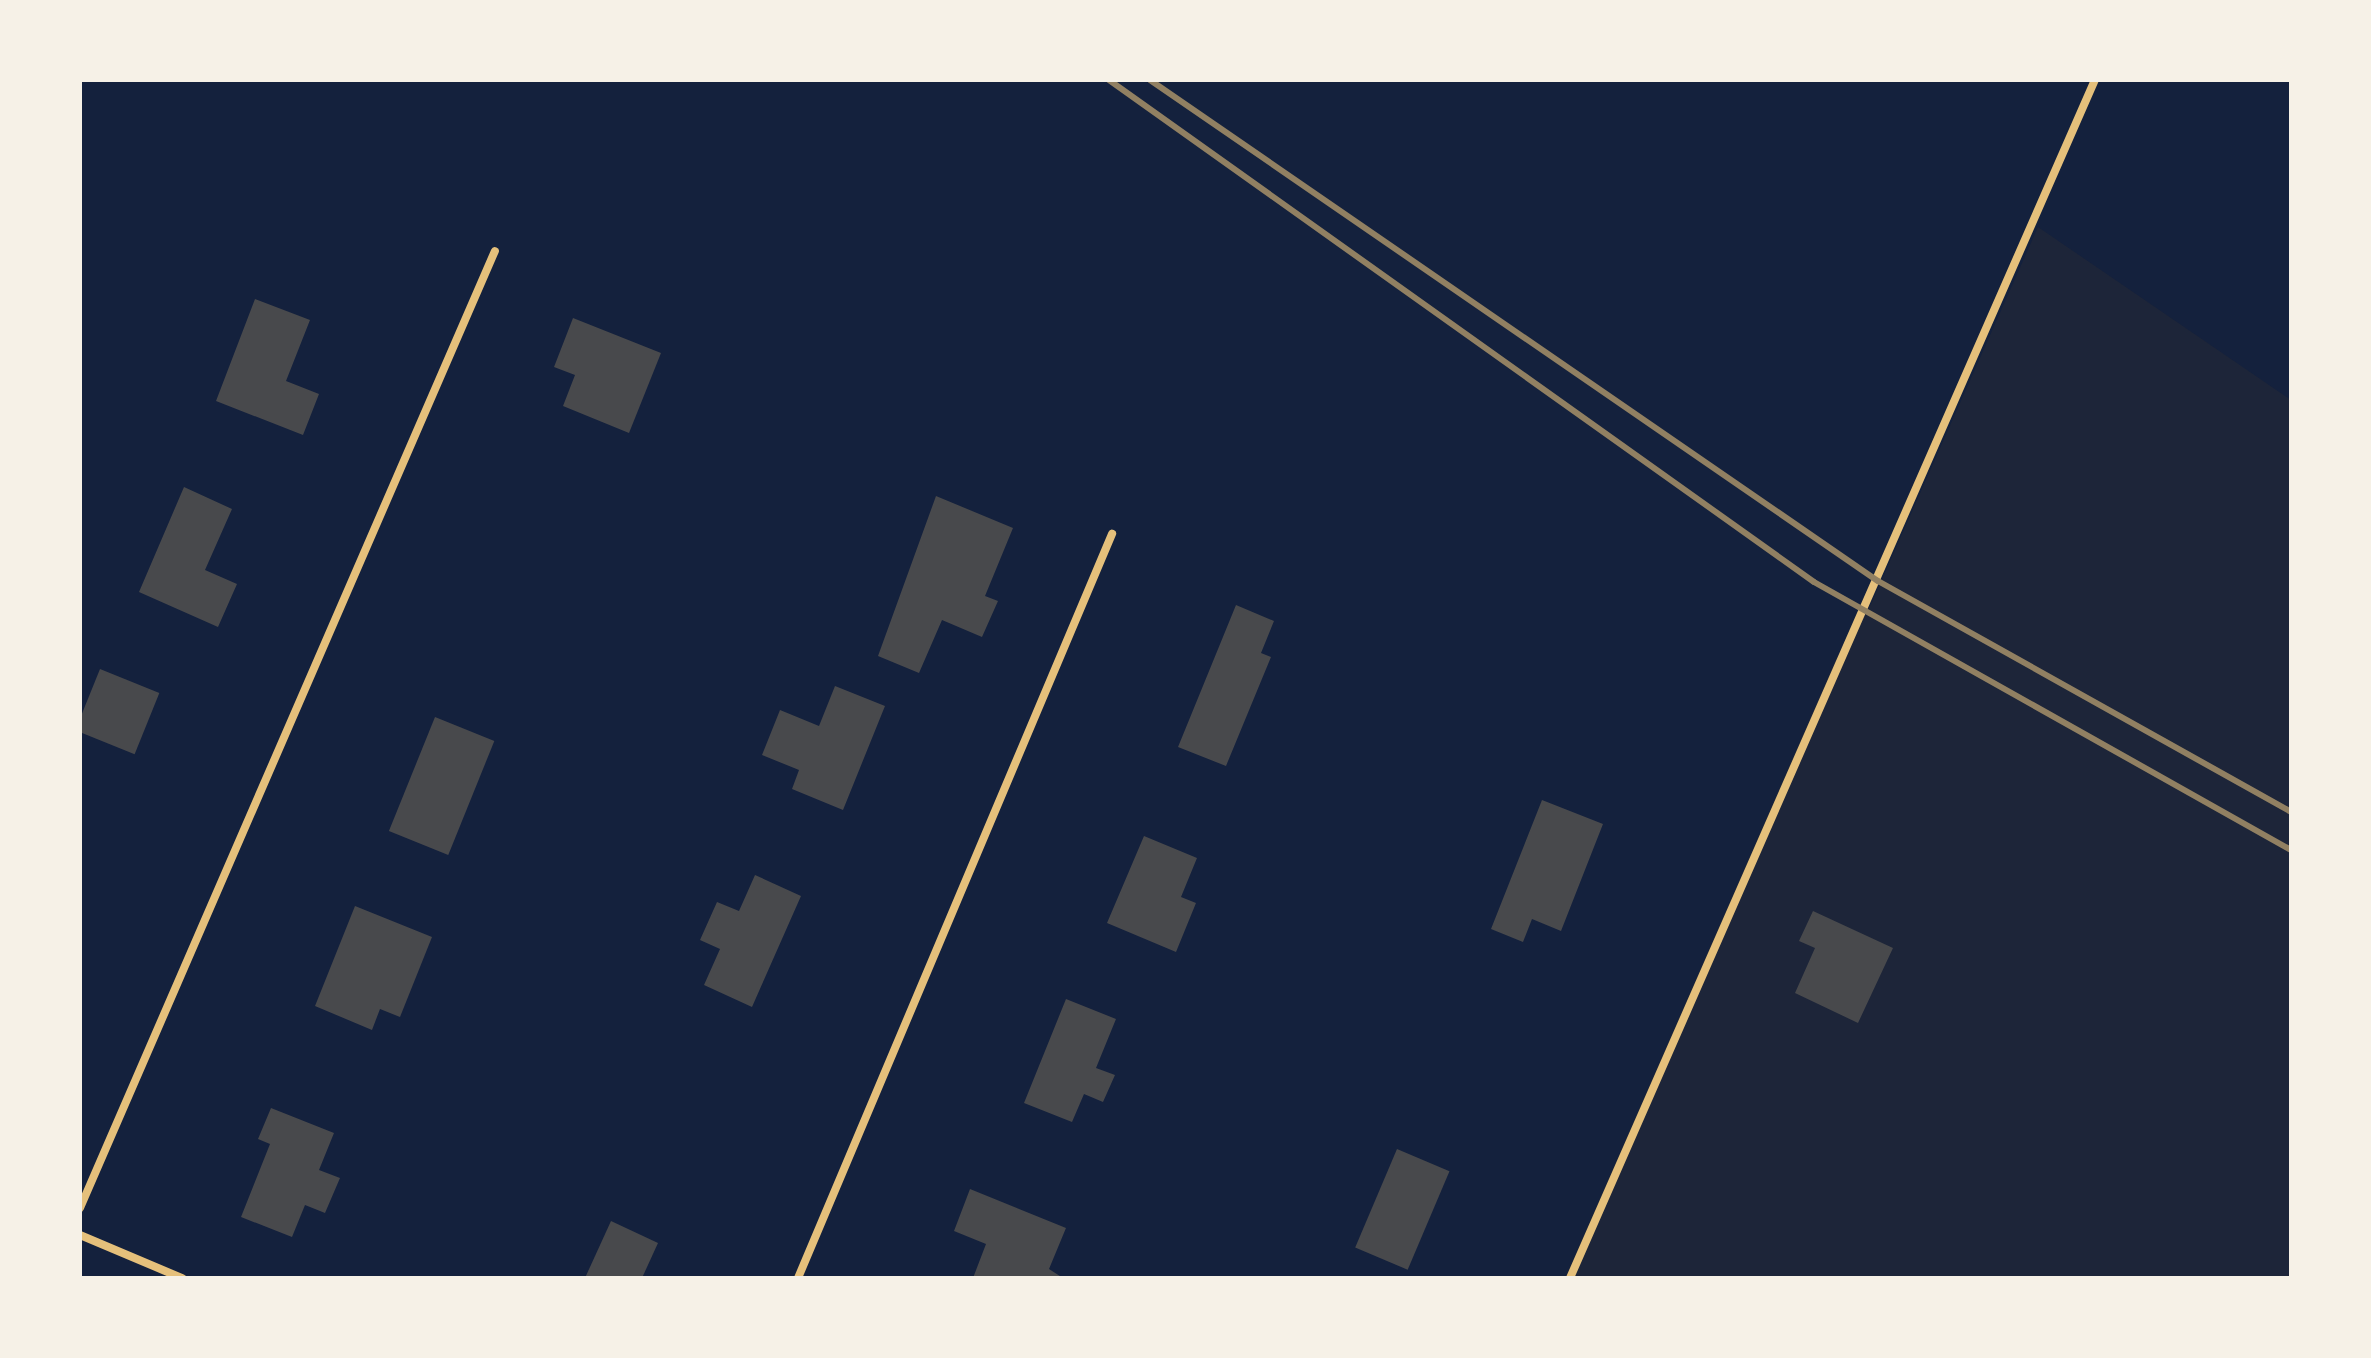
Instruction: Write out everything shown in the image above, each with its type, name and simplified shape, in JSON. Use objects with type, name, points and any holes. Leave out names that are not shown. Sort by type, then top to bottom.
[{"type":"street","points":[[1570,1278],[2095,80]]},
{"type":"street","points":[[80,1208],[495,251]]},
{"type":"street","points":[[798,1278],[1112,534]]},
{"type":"street","points":[[80,1235],[182,1278]]},
{"type":"shaded area","points":[[2038,227],[2291,400],[2291,1278],[1565,1278],[1836,659],[1871,604]]},
{"type":"building","points":[[255,299],[310,320],[286,381],[319,394],[303,435],[216,401]]},
{"type":"building","points":[[573,318],[661,353],[629,433],[563,406],[575,375],[554,367]]},
{"type":"building","points":[[184,487],[232,509],[205,570],[237,584],[218,627],[139,592]]},
{"type":"building","points":[[936,496],[1013,528],[985,596],[998,601],[982,637],[942,620],[919,673],[878,656]]},
{"type":"building","points":[[1236,605],[1274,621],[1261,653],[1271,657],[1226,766],[1178,747]]},
{"type":"building","points":[[100,669],[159,693],[135,754],[80,732],[80,719]]},
{"type":"building","points":[[835,686],[885,706],[843,810],[792,789],[799,770],[762,755],[780,710],[819,726]]},
{"type":"building","points":[[435,717],[494,741],[448,855],[389,831]]},
{"type":"building","points":[[1542,800],[1603,824],[1561,931],[1532,919],[1523,942],[1491,929]]},
{"type":"building","points":[[1144,836],[1197,858],[1181,897],[1196,903],[1176,952],[1107,923]]},
{"type":"building","points":[[755,875],[801,896],[752,1007],[704,985],[720,949],[700,940],[717,902],[739,911]]},
{"type":"building","points":[[355,906],[432,937],[400,1017],[380,1009],[372,1030],[315,1006]]},
{"type":"building","points":[[1813,911],[1893,948],[1858,1023],[1795,993],[1815,948],[1799,941]]},
{"type":"building","points":[[1066,999],[1116,1019],[1096,1068],[1115,1075],[1103,1102],[1084,1094],[1072,1122],[1024,1103]]},
{"type":"building","points":[[271,1108],[334,1133],[319,1170],[340,1178],[325,1213],[305,1205],[292,1237],[241,1217],[270,1144],[258,1139]]},
{"type":"building","points":[[1397,1149],[1449,1171],[1408,1270],[1355,1247]]},
{"type":"building","points":[[970,1189],[1066,1228],[1049,1269],[1063,1278],[973,1278],[986,1244],[954,1231]]},
{"type":"building","points":[[611,1221],[658,1243],[642,1278],[585,1278]]},
{"type":"railway","points":[[1109,80],[1814,582],[2291,850]]},
{"type":"railway","points":[[1150,80],[1878,581],[2291,812]]}]
